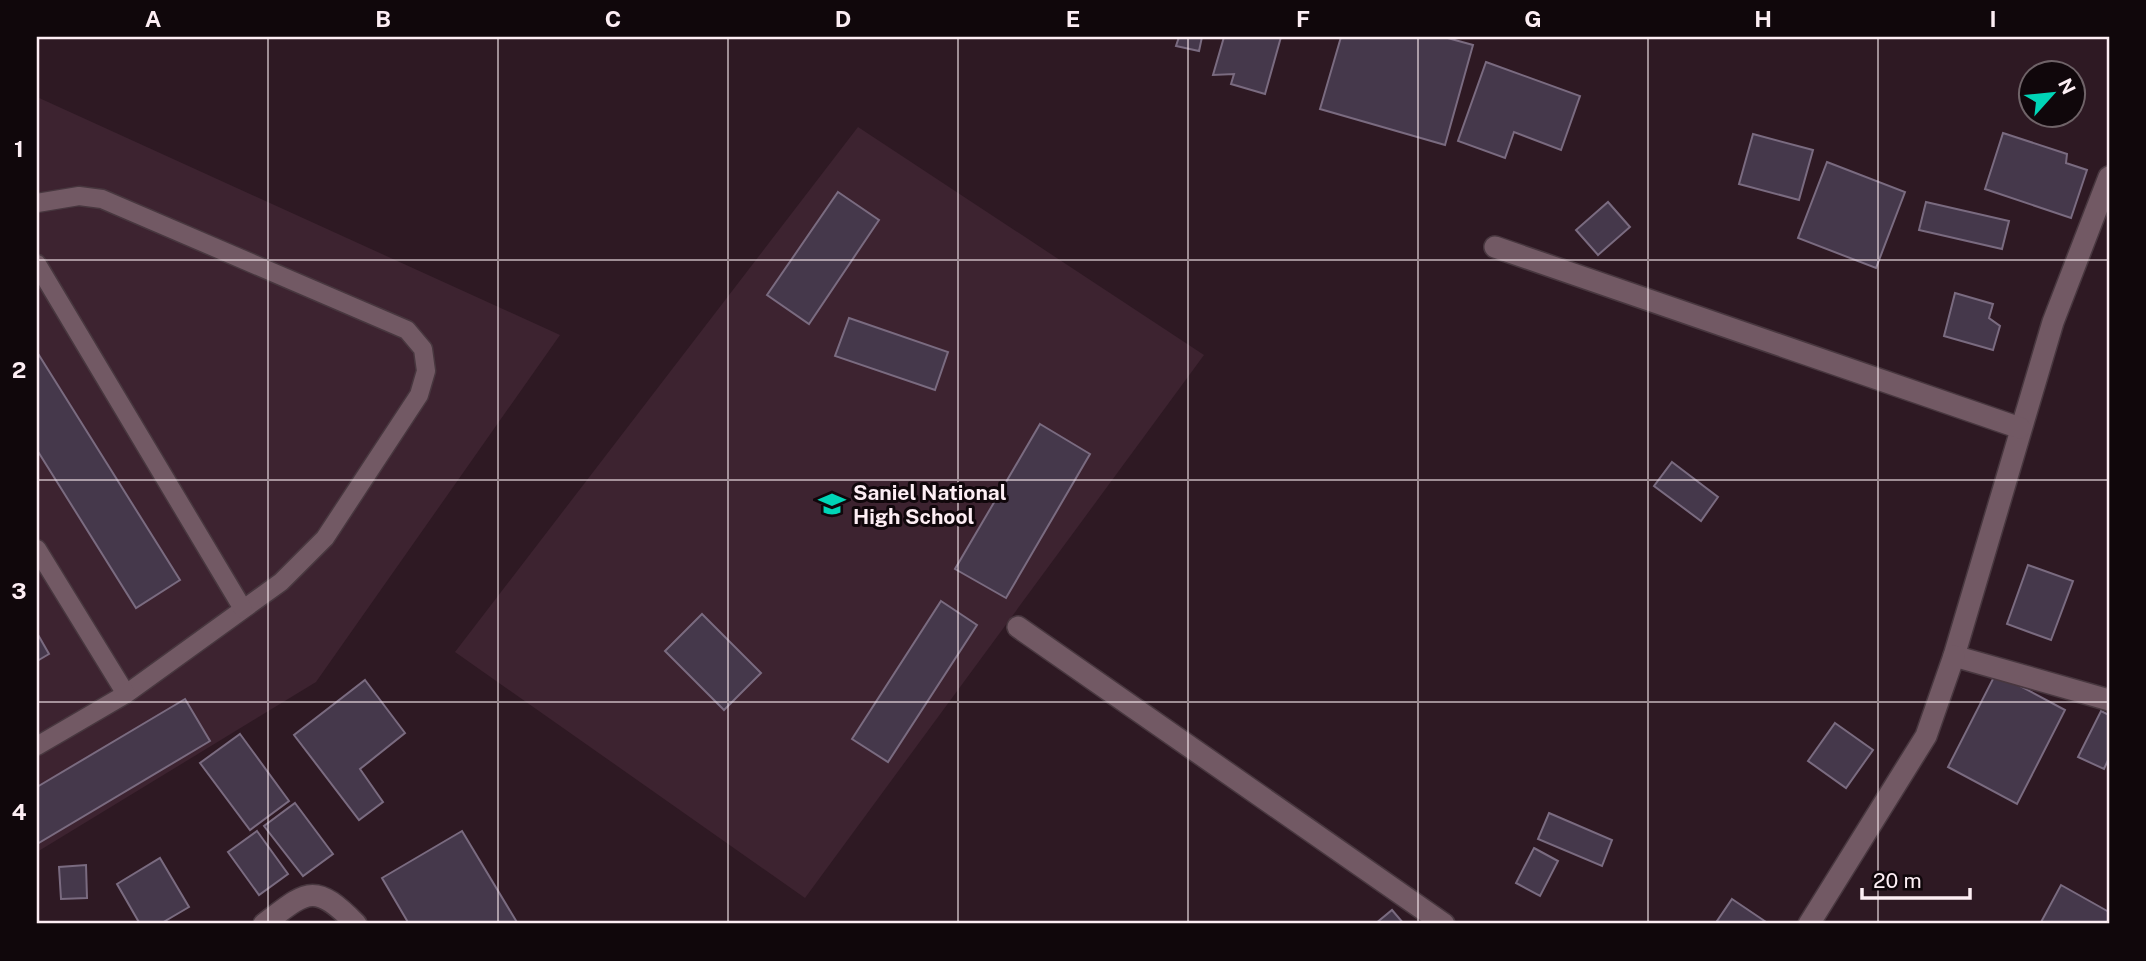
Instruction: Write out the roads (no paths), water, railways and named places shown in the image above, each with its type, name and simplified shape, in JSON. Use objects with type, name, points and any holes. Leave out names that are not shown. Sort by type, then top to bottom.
[{"type":"street","points":[[1809,924],[1926,736],[1954,656],[2053,322],[2109,177]]},
{"type":"street","points":[[1495,247],[2020,428]]},
{"type":"street","points":[[1018,627],[1444,924]]},
{"type":"street","points":[[1954,656],[2109,701]]},
{"type":"street","points":[[264,924],[296,900],[313,894],[327,898],[356,924]]},
{"type":"lane","points":[[37,203],[47,199],[79,196],[102,199],[407,330],[422,349],[426,371],[419,396],[359,489],[325,538],[281,582],[126,694],[37,746]]},
{"type":"lane","points":[[37,264],[243,609]]},
{"type":"lane","points":[[37,549],[126,694]]},
{"type":"place","name":"Saniel National High School","points":[[832,504]]}]
